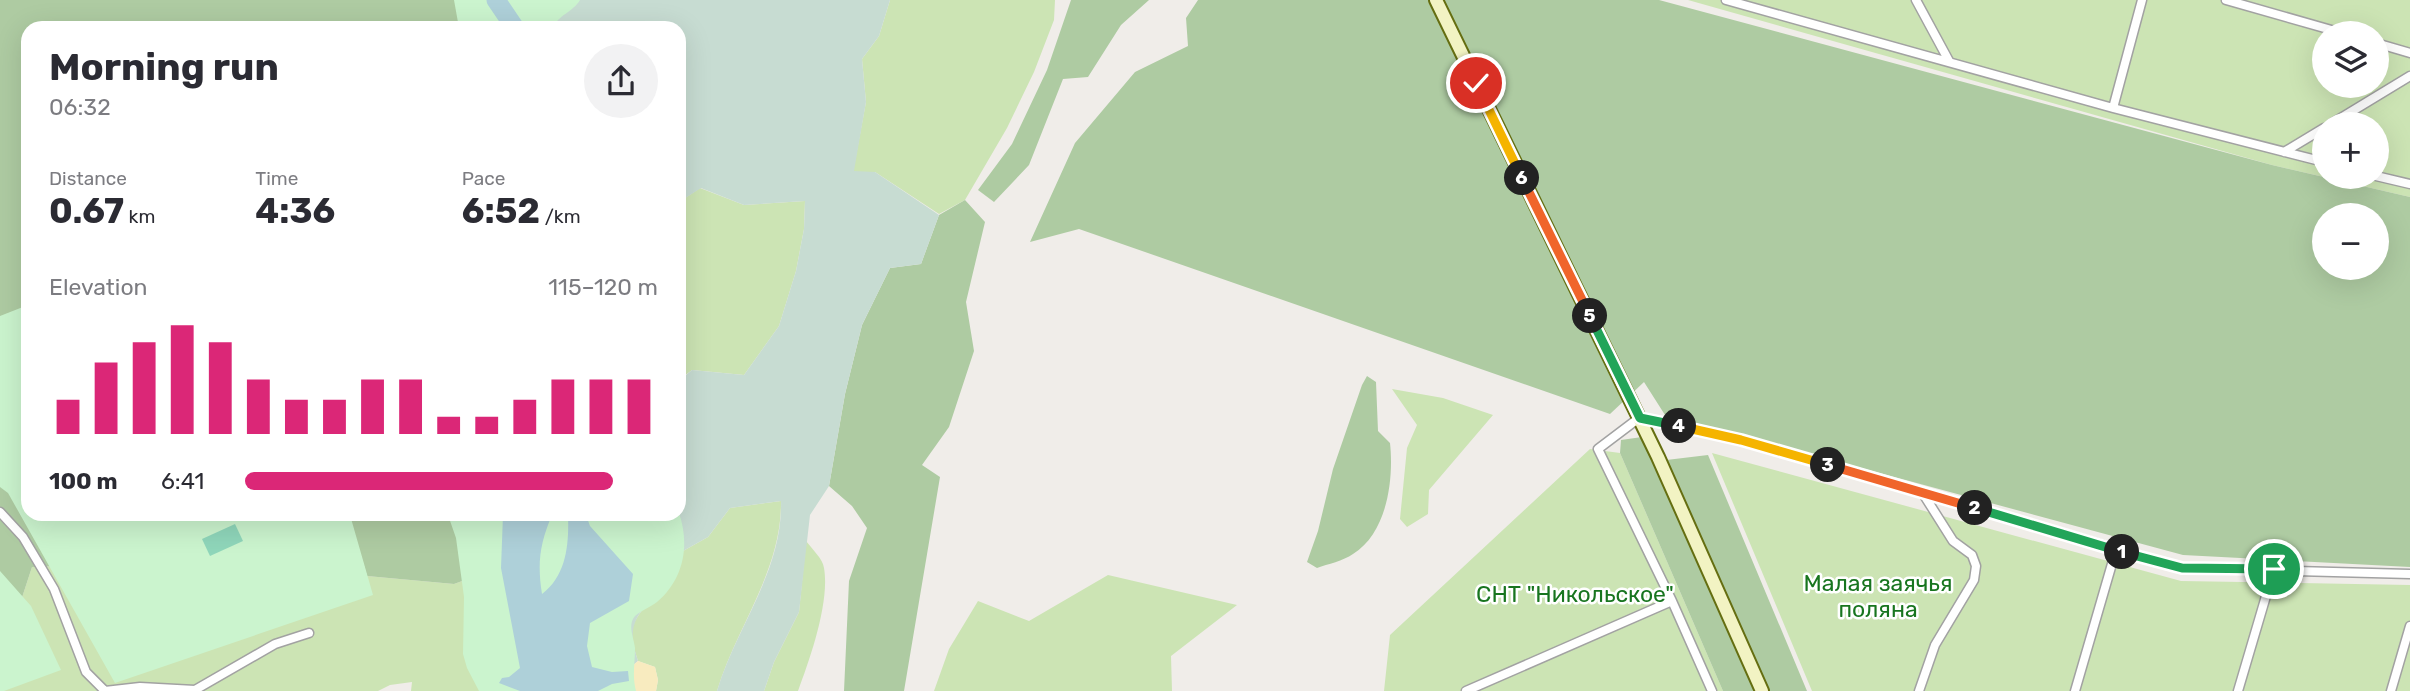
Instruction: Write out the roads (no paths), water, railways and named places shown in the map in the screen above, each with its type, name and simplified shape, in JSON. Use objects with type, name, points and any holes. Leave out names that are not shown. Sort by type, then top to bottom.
[{"type":"street","points":[[1436,0],[1640,418],[1762,691]]},
{"type":"street","points":[[1726,0],[2113,108],[2312,159]]},
{"type":"street","points":[[1916,0],[1949,61]]},
{"type":"street","points":[[2113,108],[2142,0]]},
{"type":"street","points":[[2226,0],[2312,24]]},
{"type":"street","points":[[2389,47],[2410,53]]},
{"type":"street","points":[[2351,112],[2410,76]]},
{"type":"street","points":[[2284,152],[2312,135]]},
{"type":"street","points":[[2389,179],[2410,184]]},
{"type":"street","points":[[1712,691],[1672,601],[1598,449],[1640,418],[1741,440],[2182,568],[2410,575]]},
{"type":"street","points":[[1919,691],[1936,645],[1974,580],[1976,566],[1972,555],[1953,541],[1922,492]]},
{"type":"street","points":[[0,512],[23,537],[54,589],[86,672],[105,691],[140,687],[195,690],[275,644],[309,633]]},
{"type":"street","points":[[2075,691],[2116,550]]},
{"type":"street","points":[[2238,691],[2274,569]]},
{"type":"street","points":[[1466,691],[1672,601]]},
{"type":"street","points":[[2391,691],[2410,626]]},
{"type":"water","points":[[503,521],[550,521],[541,553],[542,594],[557,578],[565,558],[568,521],[588,521],[633,574],[629,601],[590,623],[587,646],[592,667],[612,672],[628,671],[629,681],[612,684],[598,691],[520,691],[499,683],[502,678],[509,677],[520,668],[501,568]]},
{"type":"waterway","points":[[496,0],[510,21]]},
{"type":"park label","name":"СНТ \"Никольское\"","points":[[1575,594]]},
{"type":"park label","name":"Малая заячья поляна","points":[[1878,596]]}]
